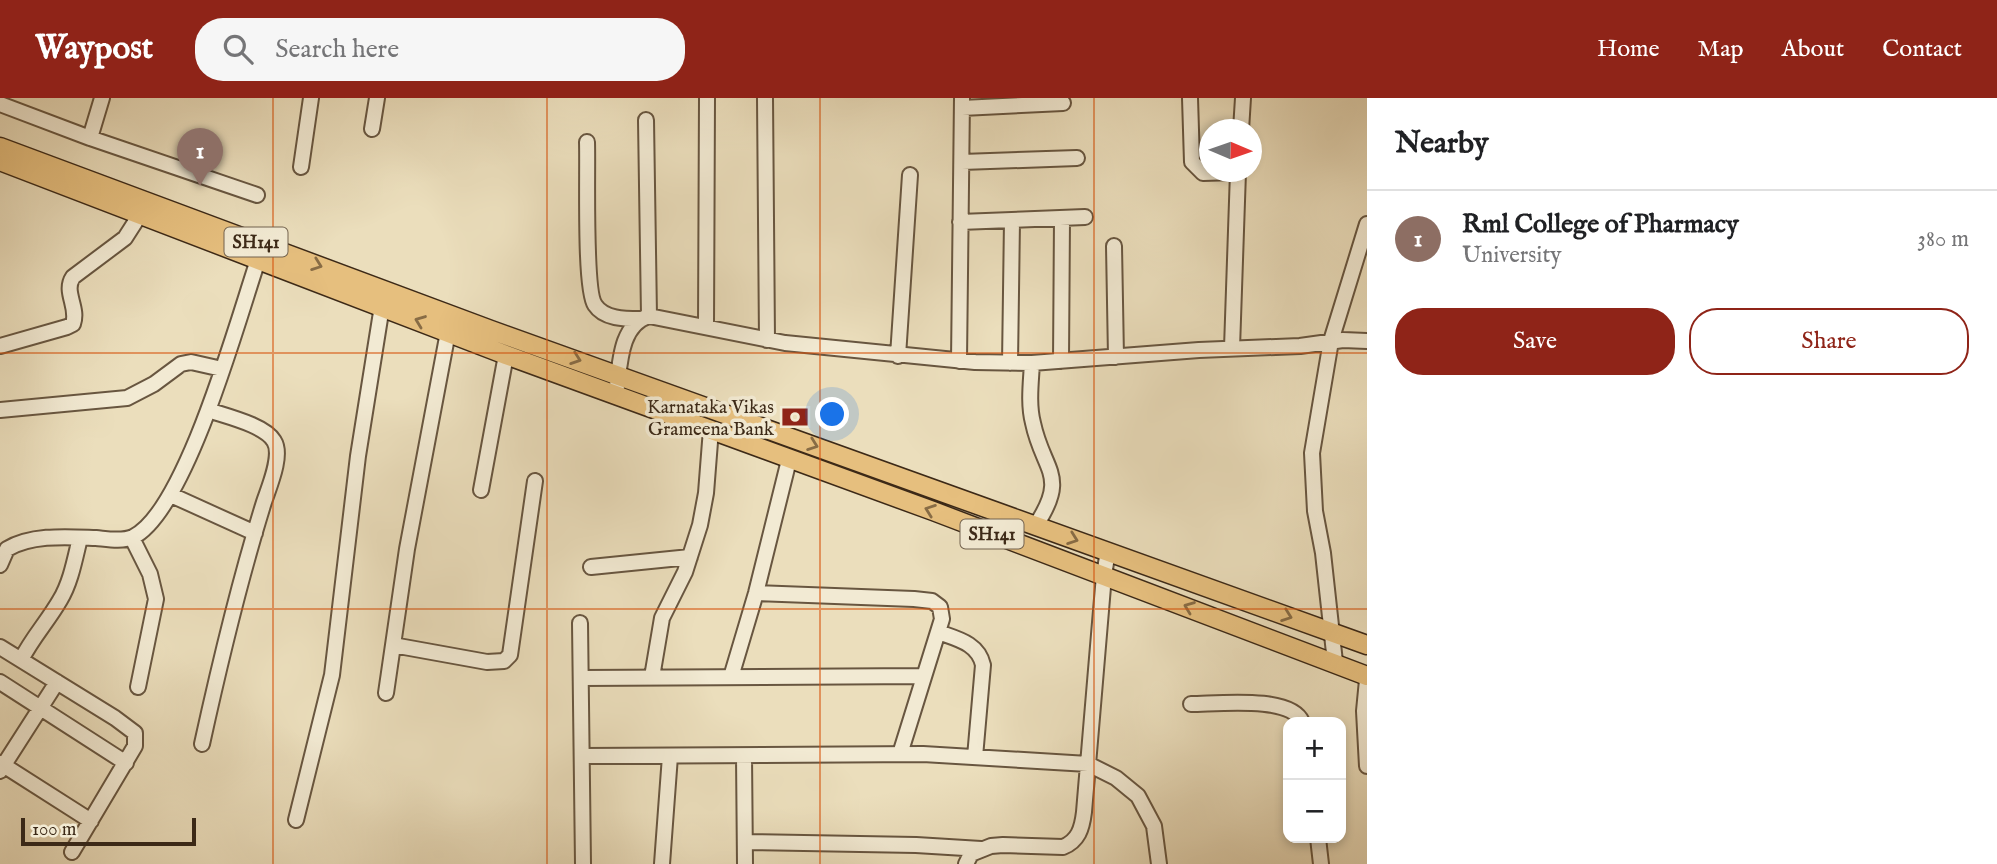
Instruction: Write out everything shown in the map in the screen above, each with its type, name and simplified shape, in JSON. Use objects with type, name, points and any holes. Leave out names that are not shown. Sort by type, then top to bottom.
[{"type":"main road","name":"SH141","points":[[0,148],[619,374]]},
{"type":"main road","name":"SH141","points":[[0,161],[506,355]]},
{"type":"main road","points":[[506,355],[616,394]]},
{"type":"main road","points":[[619,374],[1367,645]]},
{"type":"main road","name":"SH141","points":[[616,394],[1335,662],[1367,678]]},
{"type":"street","points":[[90,138],[102,98]]},
{"type":"street","points":[[301,167],[311,98]]},
{"type":"street","points":[[372,129],[377,98]]},
{"type":"street","points":[[706,327],[707,98]]},
{"type":"street","points":[[765,98],[767,340]]},
{"type":"street","points":[[1190,98],[1192,162],[1199,169]]},
{"type":"street","points":[[1242,119],[1243,98]]},
{"type":"street","points":[[959,361],[962,103],[1063,103]]},
{"type":"street","points":[[0,104],[257,195]]},
{"type":"street","points":[[645,318],[646,120]]},
{"type":"street","points":[[587,142],[592,297],[594,305],[601,312],[616,318],[645,318],[767,340],[898,356],[1010,363],[1300,346],[1331,341],[1367,341]]},
{"type":"street","points":[[962,162],[1077,158]]},
{"type":"street","points":[[898,356],[910,175]]},
{"type":"street","points":[[1232,348],[1236,182]]},
{"type":"street","points":[[0,346],[73,324],[75,310],[68,287],[73,277],[125,238],[141,213]]},
{"type":"street","points":[[960,222],[1086,217]]},
{"type":"street","points":[[1061,361],[1062,219]]},
{"type":"street","points":[[1010,363],[1012,221]]},
{"type":"street","points":[[1335,662],[1312,479],[1312,453],[1331,341],[1367,224]]},
{"type":"street","points":[[1114,246],[1116,357]]},
{"type":"street","points":[[0,565],[7,549],[14,545],[47,538],[132,538],[147,526],[171,495],[208,410],[258,260]]},
{"type":"street","points":[[296,820],[332,675],[358,456],[382,306]]},
{"type":"street","points":[[616,394],[625,341],[632,327],[645,318]]},
{"type":"street","points":[[386,693],[407,549],[448,332]]},
{"type":"street","points":[[481,490],[506,355]]},
{"type":"street","points":[[0,410],[127,398],[181,364],[191,362],[222,369]]},
{"type":"street","points":[[1032,363],[1033,423],[1052,479],[1053,490],[1046,510],[1036,525]]},
{"type":"street","points":[[202,744],[228,627],[278,452],[276,442],[258,428],[208,410]]},
{"type":"street","points":[[652,677],[662,618],[690,557],[700,525],[712,429]]},
{"type":"street","points":[[731,677],[756,593],[789,460]]},
{"type":"street","points":[[393,645],[487,662],[504,661],[510,655],[535,481]]},
{"type":"street","points":[[171,495],[254,533]]},
{"type":"street","points":[[21,660],[60,601],[80,538]]},
{"type":"street","points":[[132,538],[150,574],[156,599],[138,687]]},
{"type":"street","points":[[966,864],[971,854],[1003,845],[1062,847],[1072,843],[1082,826],[1108,551]]},
{"type":"street","points":[[591,567],[690,557]]},
{"type":"street","points":[[756,593],[932,601],[940,607],[942,619],[900,754]]},
{"type":"street","points":[[580,622],[583,864]]},
{"type":"street","points":[[938,632],[964,641],[981,654],[983,665],[975,757]]},
{"type":"street","points":[[0,647],[135,733],[135,746],[72,852]]},
{"type":"street","points":[[582,678],[924,676]]},
{"type":"street","points":[[1367,678],[1364,711],[1367,766]]},
{"type":"street","points":[[0,682],[126,763]]},
{"type":"street","points":[[57,682],[1,766],[91,821]]},
{"type":"street","points":[[1191,704],[1266,704],[1289,708],[1300,717]]},
{"type":"street","points":[[583,755],[670,757],[900,754],[1088,764],[1116,778],[1138,796],[1154,827],[1159,864]]},
{"type":"street","points":[[744,756],[745,864]]},
{"type":"street","points":[[662,864],[670,757]]},
{"type":"street","points":[[745,842],[982,849]]},
{"type":"street","points":[[1319,843],[1321,864]]},
{"type":"place","name":"Rml College of Pharmacy","points":[[200,186]]},
{"type":"place","name":"Karnataka Vikas Grameena Bank","points":[[795,417]]}]
